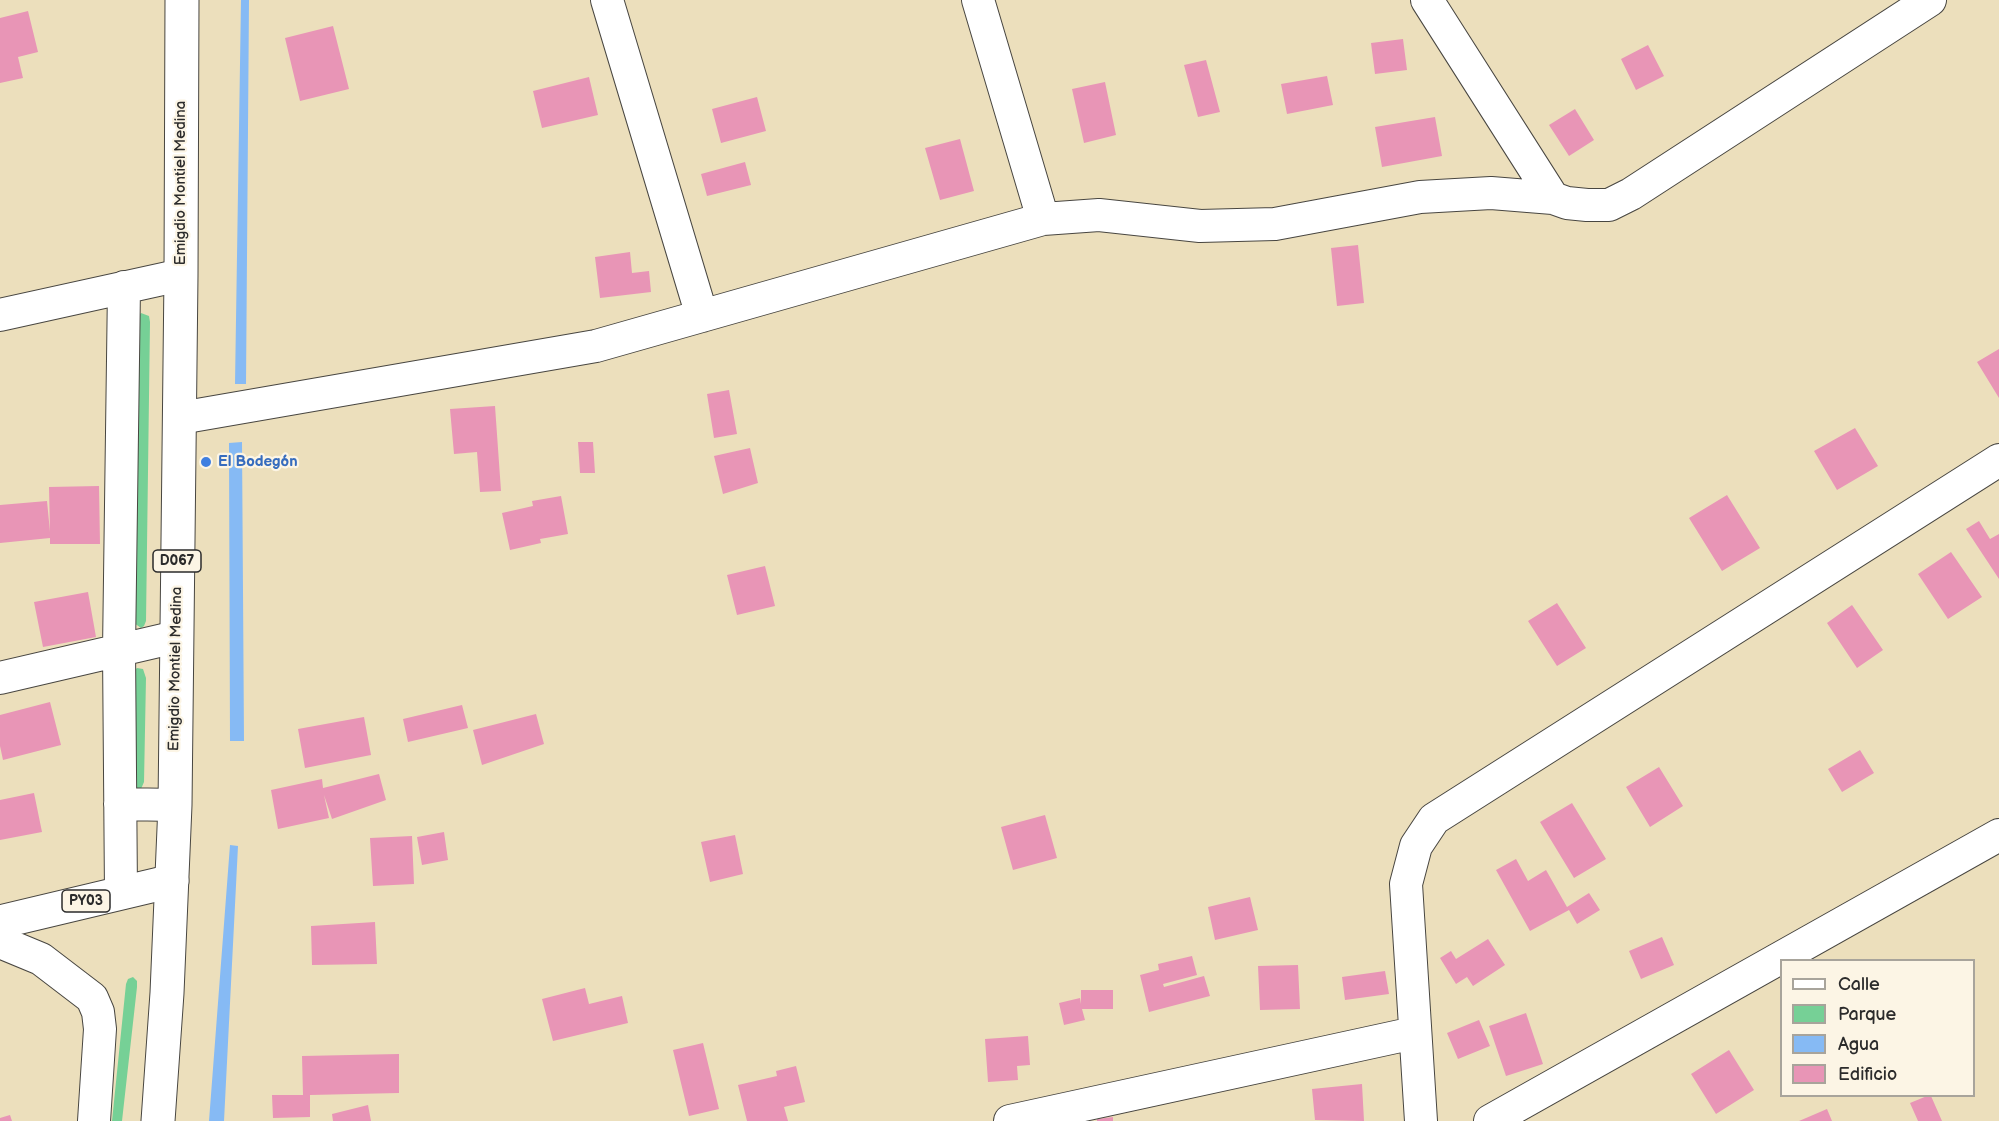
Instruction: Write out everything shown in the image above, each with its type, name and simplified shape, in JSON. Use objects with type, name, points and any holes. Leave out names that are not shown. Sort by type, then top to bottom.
[{"type":"main road","name":"Emigdio Montiel Medina","points":[[158,1121],[167,993],[175,805],[182,0]]},
{"type":"main road","name":"PY03","points":[[0,922],[172,881]]},
{"type":"street","points":[[607,0],[702,316]]},
{"type":"street","points":[[978,0],[1044,219]]},
{"type":"street","points":[[1427,0],[1553,198]]},
{"type":"street","points":[[180,418],[596,346],[1044,219],[1099,215],[1200,226],[1275,224],[1420,197],[1491,193],[1553,198],[1567,203],[1609,205],[1631,194],[1930,0]]},
{"type":"street","points":[[0,315],[181,275]]},
{"type":"street","points":[[121,893],[119,650],[124,287]]},
{"type":"street","points":[[1421,1121],[1406,884],[1416,846],[1434,819],[1999,460]]},
{"type":"street","points":[[0,678],[176,638]]},
{"type":"street","points":[[120,804],[175,805]]},
{"type":"street","points":[[1490,1121],[1999,835]]},
{"type":"street","points":[[0,942],[41,959],[92,998],[98,1012],[100,1029],[94,1121]]},
{"type":"street","points":[[1010,1121],[1414,1034]]},
{"type":"green space","points":[[141,313],[149,316],[150,322],[146,621],[141,628],[134,623],[139,316]]},
{"type":"green space","points":[[143,669],[146,678],[144,782],[141,789],[135,789],[135,670]]},
{"type":"green space","points":[[133,977],[137,981],[137,987],[122,1121],[112,1121],[126,984],[128,979]]},
{"type":"water","points":[[241,0],[249,0],[246,384],[235,384]]},
{"type":"water","points":[[242,442],[244,741],[230,741],[229,443]]},
{"type":"water","points":[[230,845],[238,846],[224,1121],[209,1121]]},
{"type":"building","points":[[28,11],[38,52],[18,57],[23,78],[0,83],[0,18]]},
{"type":"building","points":[[333,26],[349,89],[300,101],[285,38]]},
{"type":"building","points":[[1403,39],[1407,70],[1375,74],[1371,43]]},
{"type":"building","points":[[1648,45],[1664,76],[1636,90],[1621,59]]},
{"type":"building","points":[[1206,60],[1220,112],[1198,117],[1184,65]]},
{"type":"building","points":[[1327,76],[1333,105],[1287,114],[1281,84]]},
{"type":"building","points":[[589,77],[598,115],[542,128],[533,91]]},
{"type":"building","points":[[1105,82],[1116,135],[1084,143],[1072,89]]},
{"type":"building","points":[[757,97],[766,131],[721,143],[712,109]]},
{"type":"building","points":[[1575,109],[1594,140],[1569,156],[1549,125]]},
{"type":"building","points":[[1435,117],[1442,156],[1382,167],[1375,127]]},
{"type":"building","points":[[960,139],[974,191],[940,200],[925,148]]},
{"type":"building","points":[[745,162],[751,185],[707,196],[701,174]]},
{"type":"building","points":[[1358,245],[1364,303],[1337,306],[1331,248]]},
{"type":"building","points":[[630,252],[632,273],[649,271],[651,292],[600,298],[595,257]]},
{"type":"building","points":[[1999,349],[1999,398],[1977,362]]},
{"type":"building","points":[[729,390],[737,434],[714,438],[707,394]]},
{"type":"building","points":[[495,406],[501,491],[480,492],[477,452],[454,454],[450,409]]},
{"type":"building","points":[[1855,428],[1878,466],[1837,490],[1814,451]]},
{"type":"building","points":[[578,442],[593,442],[595,473],[580,473]]},
{"type":"building","points":[[750,448],[758,483],[723,494],[714,456]]},
{"type":"building","points":[[99,486],[100,544],[50,544],[50,538],[0,543],[0,505],[47,501],[50,532],[49,487]]},
{"type":"building","points":[[1727,495],[1760,548],[1722,571],[1689,518]]},
{"type":"building","points":[[561,496],[568,534],[540,539],[541,543],[510,550],[502,513],[533,506],[532,501]]},
{"type":"building","points":[[1979,521],[1990,539],[1999,534],[1999,579],[1966,529]]},
{"type":"building","points":[[1951,552],[1982,597],[1948,619],[1918,574]]},
{"type":"building","points":[[765,566],[775,606],[737,615],[727,575]]},
{"type":"building","points":[[88,592],[96,637],[43,647],[34,602]]},
{"type":"building","points":[[1557,603],[1586,648],[1557,666],[1528,621]]},
{"type":"building","points":[[1852,605],[1883,650],[1857,668],[1827,623]]},
{"type":"building","points":[[50,702],[61,745],[3,760],[0,746],[0,715]]},
{"type":"building","points":[[462,705],[468,728],[408,742],[403,719]]},
{"type":"building","points":[[536,714],[544,744],[482,765],[473,730]]},
{"type":"building","points":[[364,717],[371,755],[305,768],[298,729]]},
{"type":"building","points":[[1860,750],[1874,773],[1842,792],[1828,769]]},
{"type":"building","points":[[1659,767],[1683,806],[1650,827],[1626,787]]},
{"type":"building","points":[[379,774],[386,800],[332,819],[324,795],[329,818],[278,829],[271,790],[322,779],[323,788]]},
{"type":"building","points":[[34,793],[42,832],[0,840],[0,800]]},
{"type":"building","points":[[1572,803],[1606,859],[1574,878],[1540,822]]},
{"type":"building","points":[[1045,815],[1057,858],[1013,870],[1001,827]]},
{"type":"building","points":[[444,832],[448,860],[422,865],[417,837]]},
{"type":"building","points":[[735,835],[743,874],[710,882],[701,842]]},
{"type":"building","points":[[412,836],[414,884],[373,886],[370,838]]},
{"type":"building","points":[[1516,859],[1528,881],[1546,870],[1567,907],[1589,893],[1600,910],[1577,924],[1569,910],[1530,931],[1496,870]]},
{"type":"building","points":[[1250,897],[1258,930],[1215,940],[1208,907]]},
{"type":"building","points":[[375,922],[377,964],[312,965],[311,926]]},
{"type":"building","points":[[1662,937],[1674,965],[1641,979],[1629,951]]},
{"type":"building","points":[[1488,939],[1505,965],[1473,986],[1467,977],[1456,984],[1440,958],[1451,951],[1456,959]]},
{"type":"building","points":[[1192,956],[1197,975],[1163,984],[1164,987],[1204,976],[1210,996],[1149,1012],[1140,975],[1159,970],[1158,964]]},
{"type":"building","points":[[1298,965],[1300,1009],[1260,1010],[1258,966]]},
{"type":"building","points":[[1385,971],[1389,994],[1345,1000],[1342,977]]},
{"type":"building","points":[[585,988],[589,1004],[622,996],[628,1023],[553,1041],[542,999]]},
{"type":"building","points":[[1081,990],[1113,990],[1113,1009],[1082,1009],[1085,1020],[1064,1025],[1059,1003],[1080,998],[1081,1004]]},
{"type":"building","points":[[1526,1013],[1543,1064],[1506,1076],[1489,1026]]},
{"type":"building","points":[[1479,1020],[1490,1046],[1458,1059],[1447,1033]]},
{"type":"building","points":[[1028,1036],[1030,1065],[1017,1066],[1018,1080],[988,1082],[985,1039]]},
{"type":"building","points":[[703,1043],[719,1109],[689,1116],[673,1050]]},
{"type":"building","points":[[1729,1050],[1754,1090],[1716,1114],[1691,1074]]},
{"type":"building","points":[[399,1054],[399,1093],[310,1095],[310,1117],[273,1118],[272,1095],[303,1095],[302,1056]]},
{"type":"building","points":[[796,1066],[805,1102],[784,1107],[788,1121],[747,1121],[738,1085],[777,1076],[776,1071]]},
{"type":"building","points":[[1362,1084],[1364,1121],[1315,1120],[1312,1089]]},
{"type":"building","points":[[1925,1097],[1931,1097],[1942,1121],[1918,1121],[1910,1103]]},
{"type":"building","points":[[368,1105],[371,1121],[333,1121],[332,1114]]},
{"type":"building","points":[[1827,1109],[1832,1121],[1799,1121]]},
{"type":"building","points":[[10,1115],[12,1121],[0,1121],[0,1118]]},
{"type":"building","points":[[1113,1117],[1113,1121],[1097,1121],[1097,1119]]},
{"type":"place","name":"El Bodegón","points":[[206,462]]}]
